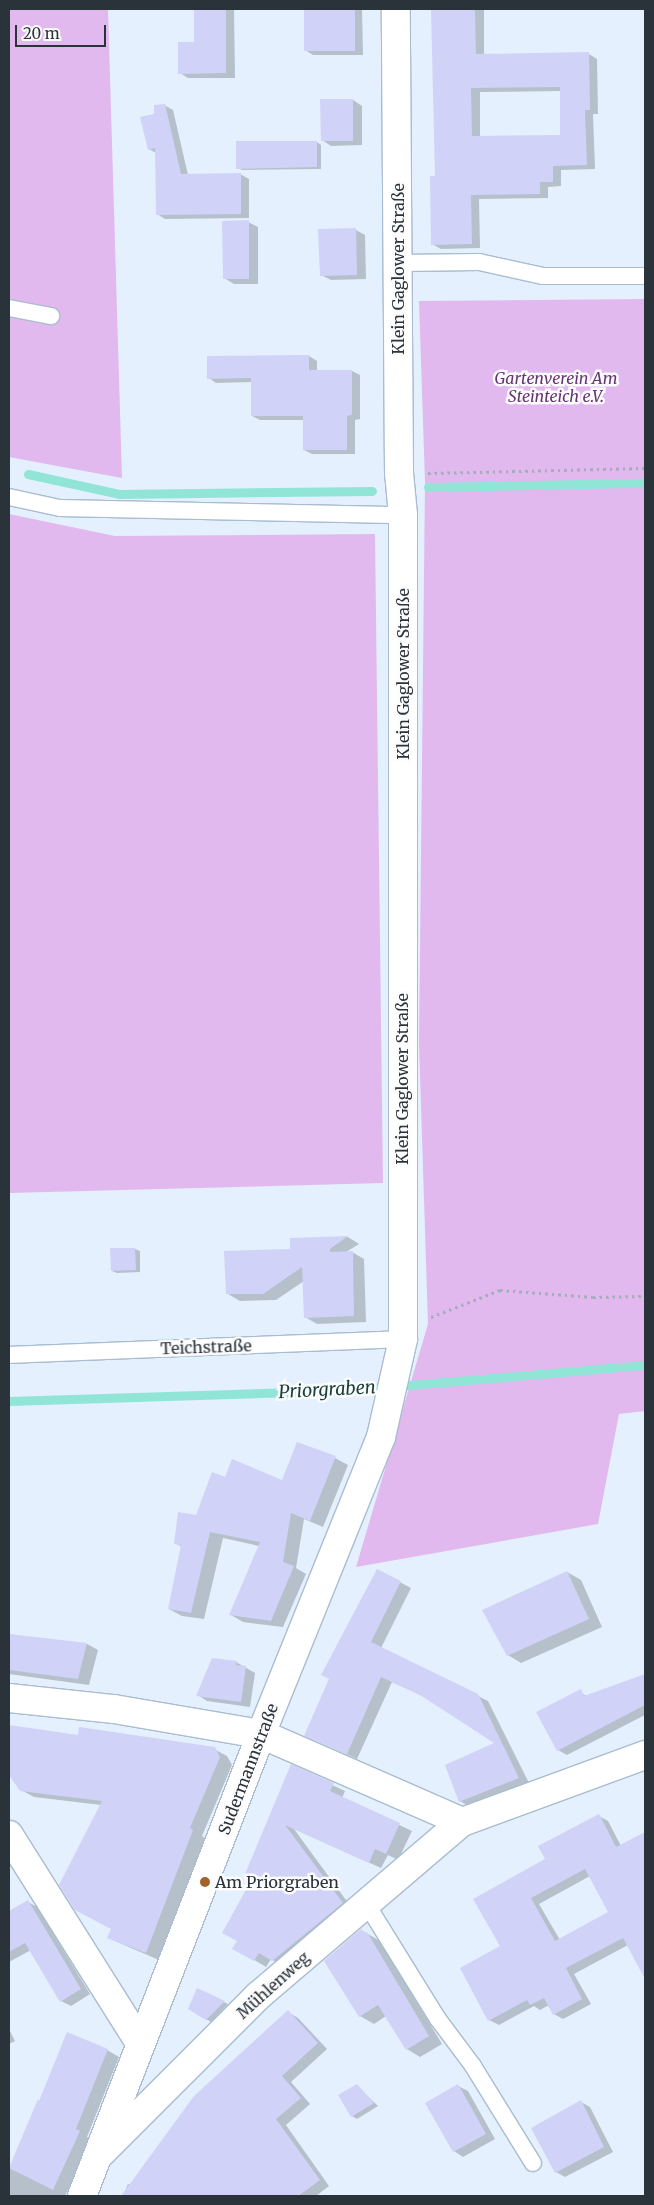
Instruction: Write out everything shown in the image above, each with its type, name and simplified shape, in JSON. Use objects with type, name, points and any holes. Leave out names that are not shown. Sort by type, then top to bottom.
[{"type":"street","name":"Klein Gaglower Straße","points":[[396,9],[399,473],[403,515],[402,1334]]},
{"type":"street","name":"Sudermannstraße","points":[[82,2196],[140,2043],[381,1437],[402,1334]]},
{"type":"street","points":[[9,1698],[114,1709],[262,1734],[462,1822]]},
{"type":"street","name":"Mühlenweg","points":[[95,2159],[258,1996],[462,1822],[645,1755]]},
{"type":"street","points":[[9,1835],[140,2043]]},
{"type":"lane","points":[[398,263],[479,262],[543,276],[645,276]]},
{"type":"lane","points":[[9,308],[51,316]]},
{"type":"lane","points":[[9,497],[60,508],[403,515]]},
{"type":"lane","name":"Teichstraße","points":[[9,1355],[402,1334]]},
{"type":"lane","points":[[366,1903],[438,2019],[473,2066],[533,2163]]},
{"type":"path","points":[[399,473],[645,468]]},
{"type":"path","points":[[402,1334],[500,1290],[593,1297],[645,1296]]},
{"type":"green space","points":[[9,9],[108,9],[122,478],[9,457]]},
{"type":"green space","name":"Gartenverein Am Steinteich e.V.","points":[[645,299],[645,1411],[619,1414],[598,1524],[356,1567],[428,1324],[419,1043],[425,482],[419,301]]},
{"type":"green space","points":[[9,514],[115,536],[375,534],[383,1183],[9,1193]]},
{"type":"building","points":[[194,9],[226,9],[226,73],[178,74],[178,42],[194,42]]},
{"type":"building","points":[[304,9],[355,9],[355,51],[304,51]]},
{"type":"building","points":[[475,9],[476,54],[589,52],[590,110],[585,110],[587,165],[553,166],[553,182],[540,182],[540,194],[471,195],[472,244],[431,245],[430,176],[435,176],[431,10]],"holes":[[[560,87],[560,135],[472,136],[471,88]]]},
{"type":"building","points":[[320,99],[353,99],[353,141],[321,141]]},
{"type":"building","points":[[165,104],[181,174],[241,173],[241,214],[156,215],[155,148],[148,150],[140,117],[154,114],[154,105]]},
{"type":"building","points":[[236,141],[317,141],[317,167],[236,169]]},
{"type":"building","points":[[249,220],[249,279],[223,279],[222,221]]},
{"type":"building","points":[[356,228],[357,275],[320,276],[318,229]]},
{"type":"building","points":[[309,355],[309,370],[352,370],[352,415],[347,416],[347,450],[303,450],[303,416],[251,416],[251,378],[207,379],[207,356]]},
{"type":"building","points":[[348,1236],[330,1249],[330,1252],[353,1251],[354,1316],[304,1318],[302,1267],[263,1294],[226,1294],[224,1251],[290,1249],[290,1238]]},
{"type":"building","points":[[110,1248],[135,1248],[136,1270],[111,1271]]},
{"type":"building","points":[[297,1442],[336,1456],[310,1521],[291,1513],[283,1562],[294,1566],[271,1621],[229,1615],[260,1542],[210,1532],[191,1613],[168,1609],[181,1545],[174,1544],[178,1512],[196,1515],[212,1472],[225,1477],[232,1459],[282,1480]]},
{"type":"building","points":[[377,1569],[401,1581],[371,1642],[478,1694],[519,1778],[459,1802],[445,1765],[494,1743],[420,1695],[381,1677],[347,1754],[304,1736],[329,1679],[321,1675]]},
{"type":"building","points":[[567,1571],[589,1619],[507,1656],[482,1610]]},
{"type":"building","points":[[9,1634],[87,1643],[78,1679],[9,1670]]},
{"type":"building","points":[[212,1658],[237,1661],[236,1665],[246,1666],[241,1702],[196,1696]]},
{"type":"building","points":[[645,1674],[645,1705],[557,1751],[536,1712],[581,1689],[584,1696]]},
{"type":"building","points":[[9,1725],[78,1735],[79,1727],[215,1747],[220,1757],[190,1828],[193,1830],[146,1953],[107,1938],[111,1929],[75,1910],[59,1885],[102,1801],[20,1791],[9,1775]]},
{"type":"building","points":[[291,1764],[334,1783],[330,1791],[400,1823],[386,1854],[375,1849],[369,1863],[285,1825],[343,1903],[272,1961],[259,1953],[254,1961],[232,1949],[237,1941],[222,1933],[253,1877],[245,1874]]},
{"type":"building","points":[[599,1814],[616,1847],[645,1832],[645,1979],[623,1938],[566,1968],[582,1999],[553,2015],[544,1998],[530,2005],[527,2000],[488,2021],[460,1968],[500,1946],[473,1899],[545,1859],[538,1846]],"holes":[[[585,1869],[608,1912],[555,1941],[531,1898]]]},
{"type":"building","points":[[28,1900],[81,1989],[60,2002],[25,1943],[9,1952],[9,1911]]},
{"type":"building","points":[[361,1929],[365,1933],[367,1932],[429,2036],[406,2050],[378,2005],[359,2017],[324,1961]]},
{"type":"building","points":[[197,1988],[225,2001],[206,2020],[188,2009]]},
{"type":"building","points":[[288,2010],[318,2043],[282,2076],[301,2098],[276,2119],[320,2180],[298,2196],[121,2196],[194,2096]]},
{"type":"building","points":[[67,2032],[108,2049],[76,2129],[80,2131],[53,2190],[9,2168]]},
{"type":"building","points":[[357,2084],[374,2103],[351,2117],[338,2095]]},
{"type":"building","points":[[458,2084],[486,2134],[453,2152],[425,2103]]},
{"type":"building","points":[[581,2100],[604,2147],[555,2173],[531,2128]]},
{"type":"waterway","points":[[28,474],[119,494],[372,491]]},
{"type":"waterway","points":[[428,487],[645,483]]},
{"type":"waterway","name":"Priorgraben","points":[[9,1401],[352,1390],[645,1365]]},
{"type":"place","name":"Am Priorgraben","points":[[205,1882]]}]
